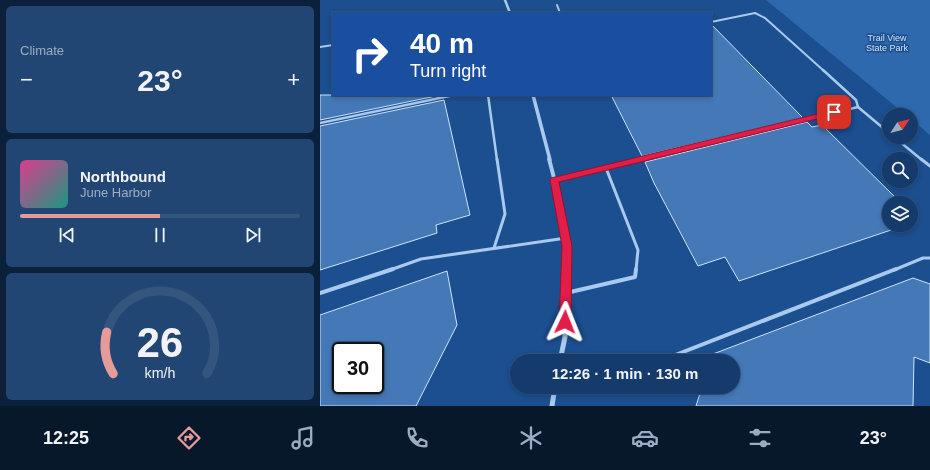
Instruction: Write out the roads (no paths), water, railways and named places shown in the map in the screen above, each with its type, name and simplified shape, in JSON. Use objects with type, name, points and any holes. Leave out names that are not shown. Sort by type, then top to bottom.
[{"type":"street","points":[[505,0],[510,12]]},
{"type":"street","points":[[533,96],[554,180],[567,246],[564,337],[561,354]]},
{"type":"street","points":[[552,406],[554,394]]},
{"type":"lane","points":[[557,5],[560,12]]},
{"type":"lane","points":[[712,22],[755,14],[765,18],[856,100],[858,107],[882,127]]},
{"type":"lane","points":[[320,47],[332,45]]},
{"type":"lane","points":[[320,123],[449,96]]},
{"type":"lane","points":[[488,96],[505,214],[494,248]]},
{"type":"lane","points":[[554,180],[858,107]]},
{"type":"lane","points":[[903,144],[930,166]]},
{"type":"lane","points":[[566,293],[635,277],[638,250],[606,168]]},
{"type":"lane","points":[[320,293],[421,259],[566,238]]},
{"type":"lane","points":[[678,354],[923,258],[930,258]]},
{"type":"park label","name":"Trail View State Park","points":[[887,44]]}]
